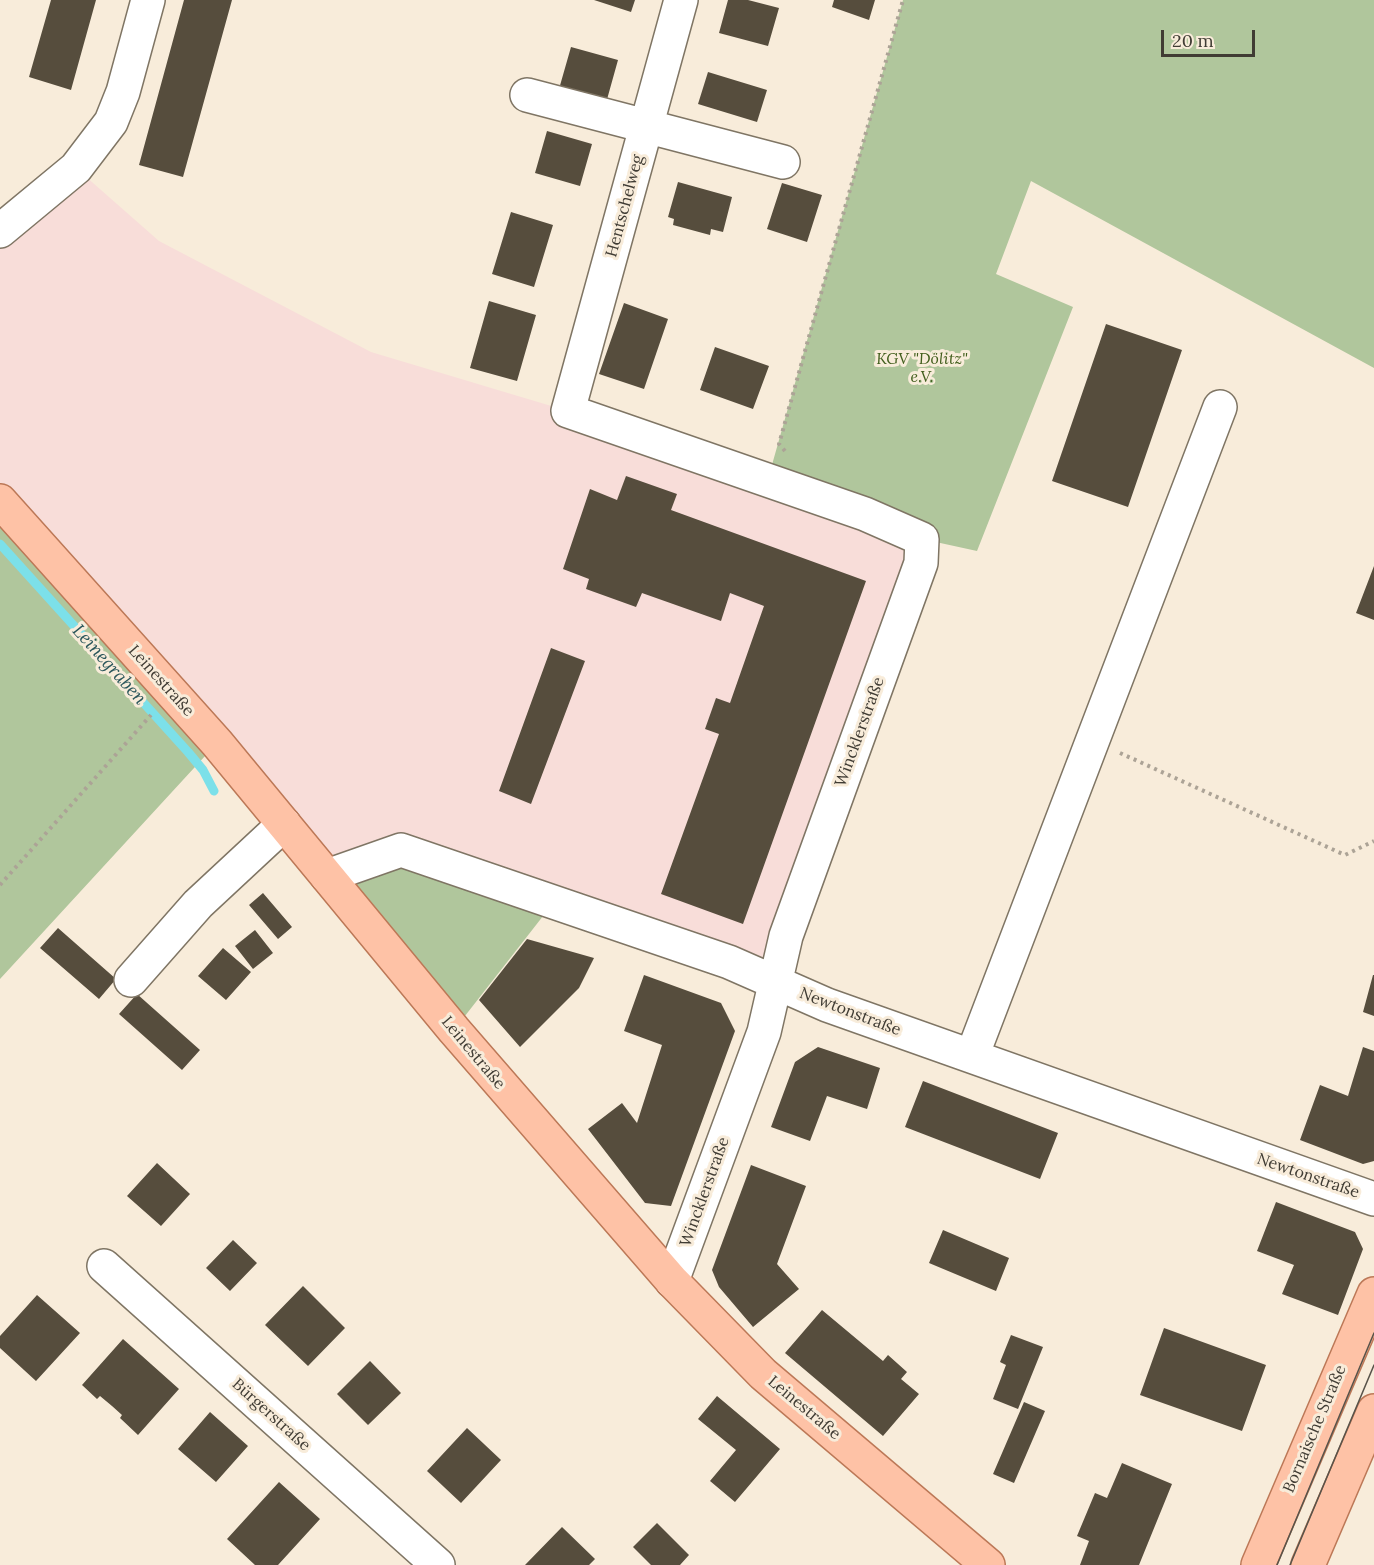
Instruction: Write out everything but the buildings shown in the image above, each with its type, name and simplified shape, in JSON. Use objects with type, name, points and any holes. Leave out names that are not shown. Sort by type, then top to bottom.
[{"type":"main road","name":"Leinestraße","points":[[0,501],[217,743],[461,1039],[672,1281],[763,1374],[988,1565]]},
{"type":"main road","name":"Bornaische Straße","points":[[1258,1565],[1374,1294]]},
{"type":"main road","points":[[1308,1565],[1374,1411]]},
{"type":"street","points":[[0,231],[76,168],[111,122],[123,92],[148,0]]},
{"type":"street","name":"Hentschelweg","points":[[568,411],[681,0]]},
{"type":"street","points":[[527,94],[783,162]]},
{"type":"street","points":[[972,1056],[1220,407]]},
{"type":"street","name":"Wincklerstraße","points":[[568,411],[865,514],[922,538],[921,563],[786,936],[765,1032],[672,1281]]},
{"type":"street","points":[[131,980],[198,904],[284,824]]},
{"type":"street","name":"Newtonstraße","points":[[327,876],[401,850],[729,962],[827,1005],[1374,1199]]},
{"type":"street","name":"Bürgerstraße","points":[[104,1266],[438,1565]]},
{"type":"path","points":[[779,444],[903,0]]},
{"type":"path","points":[[0,885],[143,722]]},
{"type":"path","points":[[1092,741],[1345,855],[1374,841]]},
{"type":"shaded area","points":[[76,168],[159,241],[371,352],[568,411],[922,539],[776,983],[426,858],[327,876],[0,501],[0,231]]},
{"type":"green space","name":"KGV \"Dölitz\" e.V.","points":[[903,0],[1374,0],[1374,368],[1031,181],[996,274],[1073,307],[977,551],[922,539],[768,479]]},
{"type":"green space","points":[[0,501],[217,743],[0,979]]},
{"type":"green space","points":[[401,850],[554,902],[454,1030],[327,876]]},
{"type":"waterway","name":"Leinegraben","points":[[0,544],[188,752],[203,770],[214,791]]},
{"type":"tram line","points":[[1277,1565],[1374,1333]]},
{"type":"tram line","points":[[1290,1565],[1374,1365]]}]
